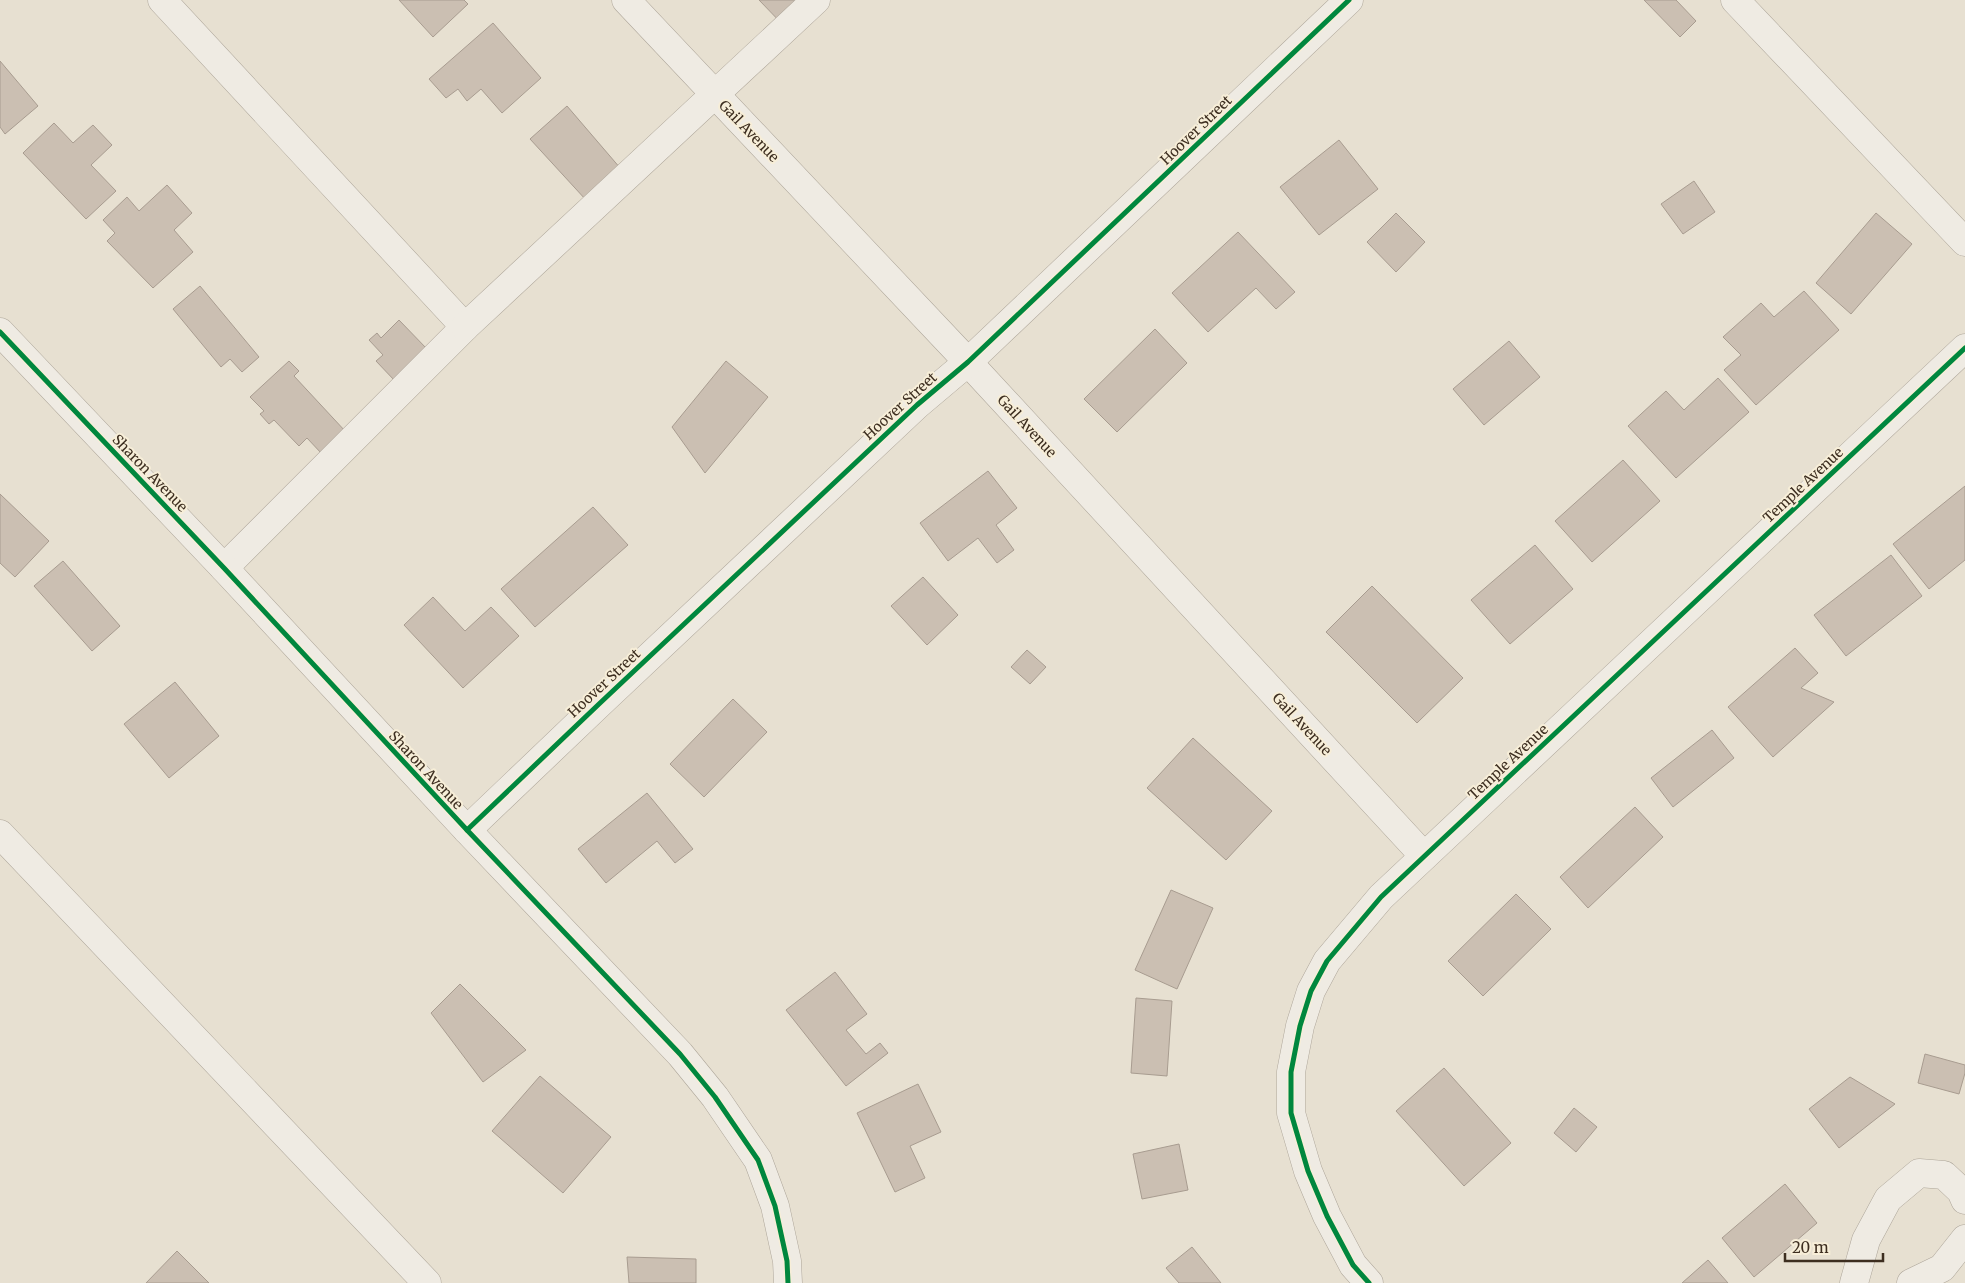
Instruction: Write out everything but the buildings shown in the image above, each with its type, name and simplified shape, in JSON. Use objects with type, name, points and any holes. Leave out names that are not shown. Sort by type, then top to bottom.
[{"type":"street","points":[[162,0],[465,327]]},
{"type":"street","name":"Gail Avenue","points":[[626,0],[968,362],[1424,856]]},
{"type":"street","points":[[224,568],[465,327],[816,0]]},
{"type":"street","name":"Hoover Street","points":[[467,830],[916,405],[968,362],[1349,0]]},
{"type":"street","points":[[1735,0],[1965,242]]},
{"type":"street","name":"Sharon Avenue","points":[[0,332],[680,1054],[715,1097],[758,1160],[775,1206],[787,1261],[788,1283]]},
{"type":"street","name":"Temple Avenue","points":[[1370,1283],[1353,1265],[1327,1216],[1308,1171],[1291,1113],[1291,1072],[1300,1026],[1312,991],[1327,961],[1381,896],[1965,348]]},
{"type":"street","points":[[0,834],[427,1283]]},
{"type":"street","points":[[1854,1283],[1866,1240],[1888,1199],[1919,1173],[1944,1175],[1962,1191],[1965,1200]]},
{"type":"street","points":[[1912,1283],[1942,1268],[1965,1239]]},
{"type":"cycle path","points":[[467,830],[917,405],[968,362],[1349,0]]},
{"type":"cycle path","points":[[0,332],[680,1054],[715,1097],[758,1160],[775,1206],[787,1261],[788,1283]]},
{"type":"cycle path","points":[[1369,1283],[1353,1265],[1327,1216],[1308,1171],[1291,1113],[1291,1072],[1300,1026],[1311,991],[1327,961],[1381,897],[1965,348]]}]
